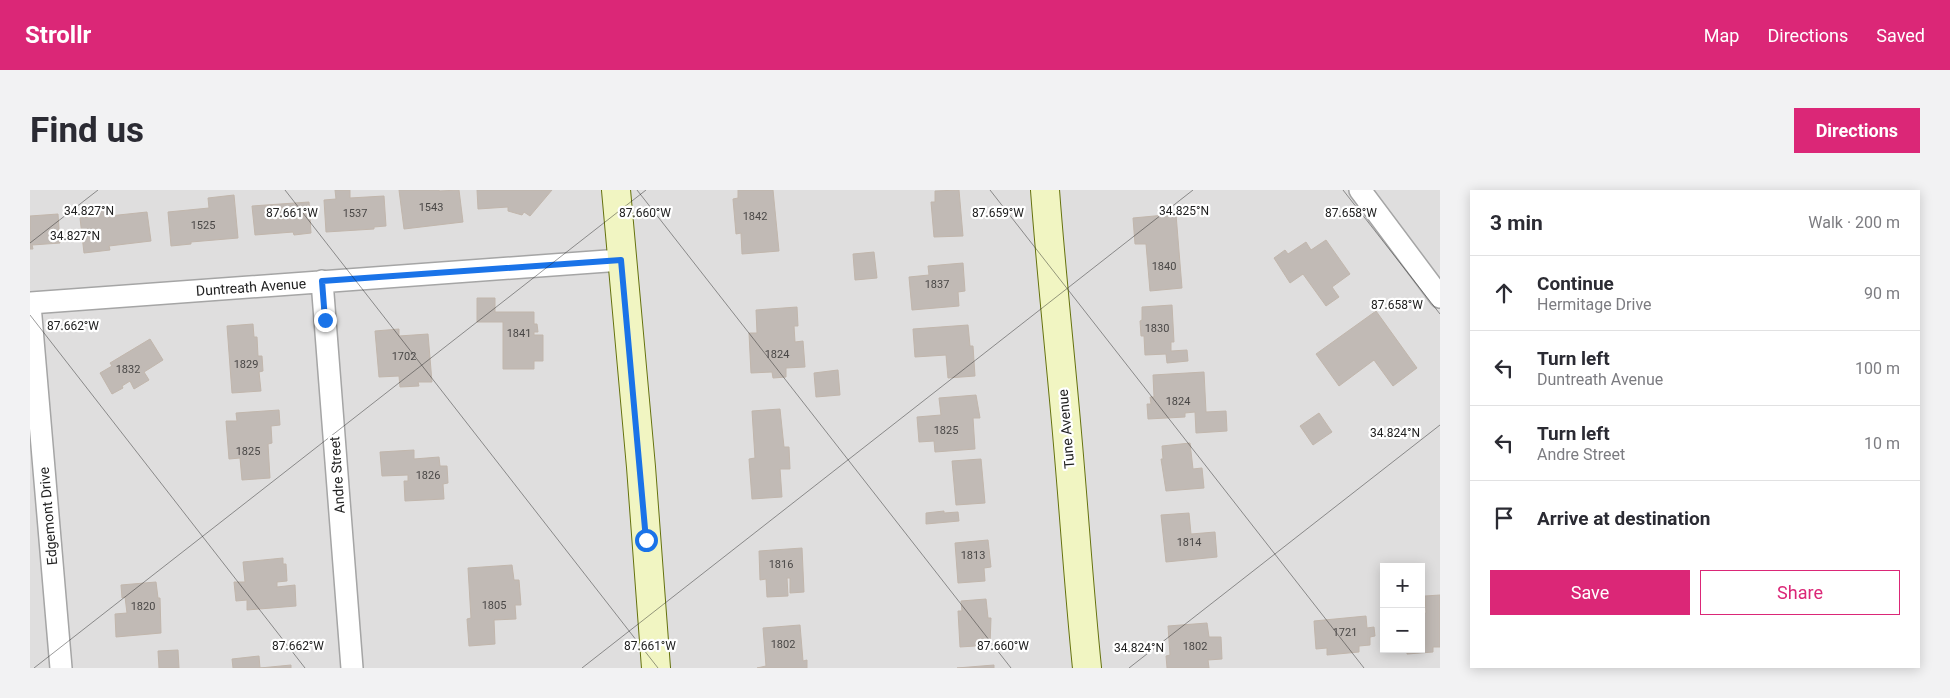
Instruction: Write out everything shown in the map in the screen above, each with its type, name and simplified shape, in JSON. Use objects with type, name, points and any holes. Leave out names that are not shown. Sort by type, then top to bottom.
[{"type":"street","points":[[616,190],[641,467],[656,668]]},
{"type":"street","name":"Tune Avenue","points":[[1045,190],[1087,668]]},
{"type":"street","points":[[1360,190],[1440,297]]},
{"type":"street","name":"Duntreath Avenue","points":[[30,304],[621,260]]},
{"type":"street","name":"Andre Street","points":[[322,281],[352,668]]},
{"type":"street","name":"Edgemont Drive","points":[[30,304],[61,668]]},
{"type":"shaded area","points":[[30,190],[1440,190],[1440,668],[30,668]]},
{"type":"building","points":[[335,190],[350,190],[350,198],[384,196],[386,226],[374,227],[374,229],[326,232],[324,200],[336,199]]},
{"type":"building","points":[[399,190],[459,190],[463,222],[404,229]]},
{"type":"building","points":[[477,190],[552,190],[530,216],[524,212],[522,215],[508,211],[508,207],[478,209]]},
{"type":"building","points":[[738,190],[773,190],[779,251],[742,254],[741,233],[736,234],[733,199],[738,198]]},
{"type":"building","points":[[959,190],[963,236],[934,237],[931,202],[935,202],[935,191]]},
{"type":"building","points":[[234,195],[238,238],[191,242],[191,244],[171,246],[168,212],[209,208],[208,198]]},
{"type":"building","points":[[309,202],[311,233],[294,235],[293,232],[255,235],[252,206]]},
{"type":"building","points":[[108,206],[109,216],[147,212],[151,241],[109,246],[110,250],[84,253],[80,218],[90,217],[89,208]]},
{"type":"building","points":[[58,214],[60,243],[32,245],[33,249],[30,249],[30,216]]},
{"type":"building","points":[[1176,214],[1182,288],[1150,291],[1146,244],[1135,244],[1133,218]]},
{"type":"building","points":[[1326,240],[1350,274],[1332,287],[1339,297],[1326,306],[1303,274],[1290,283],[1274,258],[1285,250],[1288,254],[1306,242],[1311,250]]},
{"type":"building","points":[[874,252],[877,278],[855,280],[853,254]]},
{"type":"building","points":[[963,263],[965,291],[958,292],[959,306],[912,310],[909,277],[929,275],[928,266]]},
{"type":"building","points":[[477,298],[495,298],[495,312],[534,312],[534,324],[537,324],[538,332],[534,332],[534,335],[543,335],[543,361],[534,361],[534,369],[503,369],[503,322],[477,322]]},
{"type":"building","points":[[1172,305],[1174,342],[1171,342],[1171,351],[1187,350],[1188,361],[1167,363],[1166,354],[1145,355],[1144,336],[1141,336],[1140,321],[1142,320],[1142,307]]},
{"type":"building","points":[[797,307],[798,326],[794,326],[795,342],[803,341],[805,367],[786,368],[786,377],[773,378],[772,372],[751,373],[749,333],[757,333],[756,310]]},
{"type":"building","points":[[1376,311],[1417,368],[1393,386],[1374,360],[1339,386],[1316,354]]},
{"type":"building","points":[[253,324],[254,337],[257,337],[258,356],[262,356],[263,371],[259,372],[261,391],[232,393],[227,326]]},
{"type":"building","points":[[968,325],[970,346],[973,346],[975,376],[948,378],[946,355],[915,357],[913,329]]},
{"type":"building","points":[[399,329],[399,336],[428,334],[432,382],[418,382],[419,386],[400,387],[399,376],[379,377],[375,331]]},
{"type":"building","points":[[150,339],[163,360],[144,372],[149,380],[134,389],[130,381],[122,386],[123,388],[112,394],[100,373],[112,366],[110,363]]},
{"type":"building","points":[[838,370],[840,395],[816,397],[814,373]]},
{"type":"building","points":[[1204,372],[1206,412],[1226,411],[1227,431],[1196,433],[1195,412],[1185,413],[1185,417],[1148,419],[1147,404],[1151,404],[1150,397],[1154,397],[1153,375]]},
{"type":"building","points":[[976,395],[980,418],[973,418],[975,449],[935,452],[934,441],[919,442],[917,417],[941,415],[939,398]]},
{"type":"building","points":[[780,409],[784,447],[789,447],[790,469],[780,469],[782,497],[752,499],[749,459],[755,458],[752,411]]},
{"type":"building","points":[[279,410],[280,425],[271,426],[272,443],[268,444],[270,478],[242,480],[240,458],[229,459],[226,421],[237,421],[236,413]]},
{"type":"building","points":[[1319,413],[1332,432],[1313,445],[1300,426]]},
{"type":"building","points":[[1190,443],[1193,469],[1202,468],[1204,488],[1166,491],[1161,459],[1163,459],[1162,446]]},
{"type":"building","points":[[414,450],[414,459],[439,457],[440,466],[447,466],[448,483],[443,484],[444,499],[405,501],[404,481],[408,481],[408,475],[382,476],[380,452]]},
{"type":"building","points":[[981,459],[985,503],[956,505],[952,461]]},
{"type":"building","points":[[944,511],[944,513],[958,512],[959,521],[926,524],[926,513]]},
{"type":"building","points":[[1189,513],[1191,534],[1215,532],[1217,557],[1166,562],[1161,515]]},
{"type":"building","points":[[988,540],[991,567],[984,568],[985,581],[958,583],[955,543]]},
{"type":"building","points":[[802,548],[804,592],[790,593],[790,578],[787,578],[788,596],[767,597],[766,579],[760,580],[759,551]]},
{"type":"building","points":[[283,558],[283,564],[286,564],[287,581],[277,582],[277,587],[295,585],[296,606],[247,610],[247,600],[236,601],[234,582],[245,582],[243,562]]},
{"type":"building","points":[[512,565],[514,580],[519,580],[521,605],[515,605],[516,619],[494,620],[495,644],[469,646],[467,619],[471,618],[468,568]]},
{"type":"building","points":[[156,582],[158,598],[160,598],[161,633],[116,637],[115,614],[127,613],[125,597],[122,598],[121,585]]},
{"type":"building","points":[[1440,595],[1440,647],[1433,647],[1433,652],[1425,653],[1426,613],[1425,596]]},
{"type":"building","points":[[986,599],[988,618],[991,618],[990,645],[960,647],[958,611],[962,611],[961,601]]},
{"type":"building","points":[[1366,616],[1367,628],[1374,627],[1375,636],[1370,637],[1370,645],[1359,646],[1359,652],[1327,655],[1327,648],[1316,649],[1314,621]]},
{"type":"building","points":[[1207,623],[1209,637],[1221,637],[1222,659],[1208,660],[1209,668],[1167,668],[1166,656],[1170,655],[1168,626]]},
{"type":"building","points":[[800,625],[803,661],[807,660],[807,668],[757,668],[766,666],[763,628]]},
{"type":"building","points":[[178,650],[179,668],[159,668],[158,651]]},
{"type":"building","points":[[259,656],[260,668],[233,668],[232,659]]},
{"type":"building","points":[[291,665],[291,668],[260,668]]},
{"type":"building","points":[[994,665],[994,668],[957,668]]},
{"type":"route","points":[[325,320],[322,281],[621,260],[641,467],[646,540]]}]
